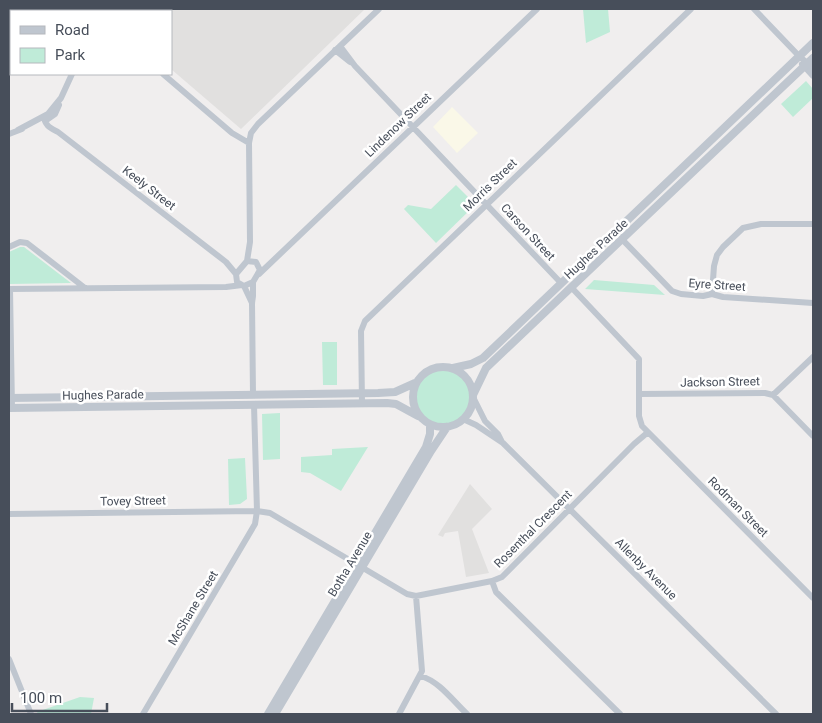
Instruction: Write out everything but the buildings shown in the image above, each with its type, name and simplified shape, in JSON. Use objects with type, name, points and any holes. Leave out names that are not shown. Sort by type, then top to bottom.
[{"type":"street","points":[[222,286],[231,282],[245,263],[250,242],[249,143],[251,133],[258,124],[379,9]]},
{"type":"street","name":"Lindenow Street","points":[[259,274],[537,9]]},
{"type":"street","name":"Morris Street","points":[[362,403],[362,324],[691,9]]},
{"type":"street","points":[[754,9],[799,56],[810,64],[813,76]]},
{"type":"street","name":"Hughes Parade","points":[[453,368],[471,364],[483,358],[813,43]]},
{"type":"street","name":"Carson Street","points":[[338,48],[561,283]]},
{"type":"street","name":"Hughes Parade","points":[[473,396],[486,368],[810,64]]},
{"type":"street","points":[[9,134],[30,123],[46,119],[60,98],[72,75]]},
{"type":"street","points":[[164,75],[232,133],[249,143]]},
{"type":"street","points":[[736,117],[744,125]]},
{"type":"street","name":"Keely Street","points":[[46,119],[48,126],[226,262],[236,276]]},
{"type":"street","points":[[712,294],[714,266],[717,255],[739,232],[755,224],[813,224]]},
{"type":"street","name":"Eyre Street","points":[[615,232],[675,293],[703,296],[712,294],[723,297],[813,303]]},
{"type":"street","points":[[9,247],[20,242],[27,243],[86,288]]},
{"type":"street","points":[[10,408],[9,289],[243,286],[253,282],[259,274],[260,268],[250,242]]},
{"type":"street","points":[[245,263],[274,259]]},
{"type":"street","name":"Keely Street","points":[[226,262],[234,265],[245,263]]},
{"type":"street","points":[[236,276],[237,282],[243,286],[252,302]]},
{"type":"street","points":[[253,282],[253,395]]},
{"type":"street","points":[[561,283],[571,288],[639,359],[640,420],[646,431]]},
{"type":"street","points":[[773,395],[813,357]]},
{"type":"street","points":[[438,367],[453,368],[467,379],[471,386],[473,396],[469,413],[463,420],[448,427],[430,425],[418,416],[412,400],[415,383],[419,377],[431,369],[438,367]]},
{"type":"street","name":"Hughes Parade","points":[[10,398],[395,392],[415,383]]},
{"type":"street","name":"Jackson Street","points":[[639,394],[765,393],[773,395],[813,436]]},
{"type":"street","points":[[198,395],[198,405]]},
{"type":"street","name":"Allenby Avenue","points":[[473,396],[485,421],[498,434],[503,443]]},
{"type":"street","name":"Hughes Parade","points":[[10,408],[362,403],[396,404],[418,416]]},
{"type":"street","points":[[254,405],[257,511],[270,513],[407,594],[416,596],[422,671],[399,714]]},
{"type":"street","name":"Allenby Avenue","points":[[463,420],[479,427],[503,443],[774,713]]},
{"type":"street","points":[[479,427],[485,421]]},
{"type":"street","name":"Botha Avenue","points":[[401,495],[426,447],[430,436],[430,425]]},
{"type":"street","name":"Botha Avenue","points":[[275,714],[308,653],[401,495],[448,427]]},
{"type":"street","name":"Rosenthal Crescent","points":[[416,596],[492,582],[502,577],[646,431]]},
{"type":"street","name":"Rodman Street","points":[[646,431],[813,598]]},
{"type":"street","name":"Tovey Street","points":[[9,514],[257,511]]},
{"type":"street","name":"McShane Street","points":[[143,714],[255,524],[257,511]]},
{"type":"street","points":[[492,582],[496,592],[620,714]]},
{"type":"street","name":"Botha Avenue","points":[[268,714],[308,653]]},
{"type":"street","points":[[9,659],[31,714]]},
{"type":"street","points":[[421,676],[428,678],[437,685],[467,714]]},
{"type":"shaded area","points":[[365,9],[241,129],[172,70],[172,10],[110,10]]},
{"type":"shaded area","points":[[452,107],[478,133],[457,153],[433,127]]},
{"type":"shaded area","points":[[470,484],[492,509],[472,529],[489,573],[466,577],[458,531],[445,533],[443,537],[438,535]]},
{"type":"green space","points":[[583,9],[608,9],[610,32],[586,43]]},
{"type":"green space","points":[[806,81],[813,89],[813,98],[793,117],[781,104]]},
{"type":"green space","points":[[456,185],[473,202],[473,207],[436,243],[404,209],[408,205],[431,209]]},
{"type":"green space","points":[[24,247],[71,283],[9,284],[9,252]]},
{"type":"green space","points":[[594,280],[654,285],[665,295],[585,289]]},
{"type":"green space","points":[[322,342],[337,342],[337,385],[323,385]]},
{"type":"green space","points":[[436,369],[448,369],[462,377],[470,391],[468,408],[462,417],[448,425],[436,425],[426,420],[419,413],[414,403],[414,391],[419,381],[426,374]]},
{"type":"green space","points":[[280,413],[280,459],[263,460],[262,414]]},
{"type":"green space","points":[[368,447],[341,491],[310,473],[301,472],[301,457],[332,455],[332,449]]},
{"type":"green space","points":[[245,458],[247,499],[240,504],[229,505],[228,459]]},
{"type":"green space","points":[[80,697],[94,698],[91,714],[38,714],[37,712]]}]
